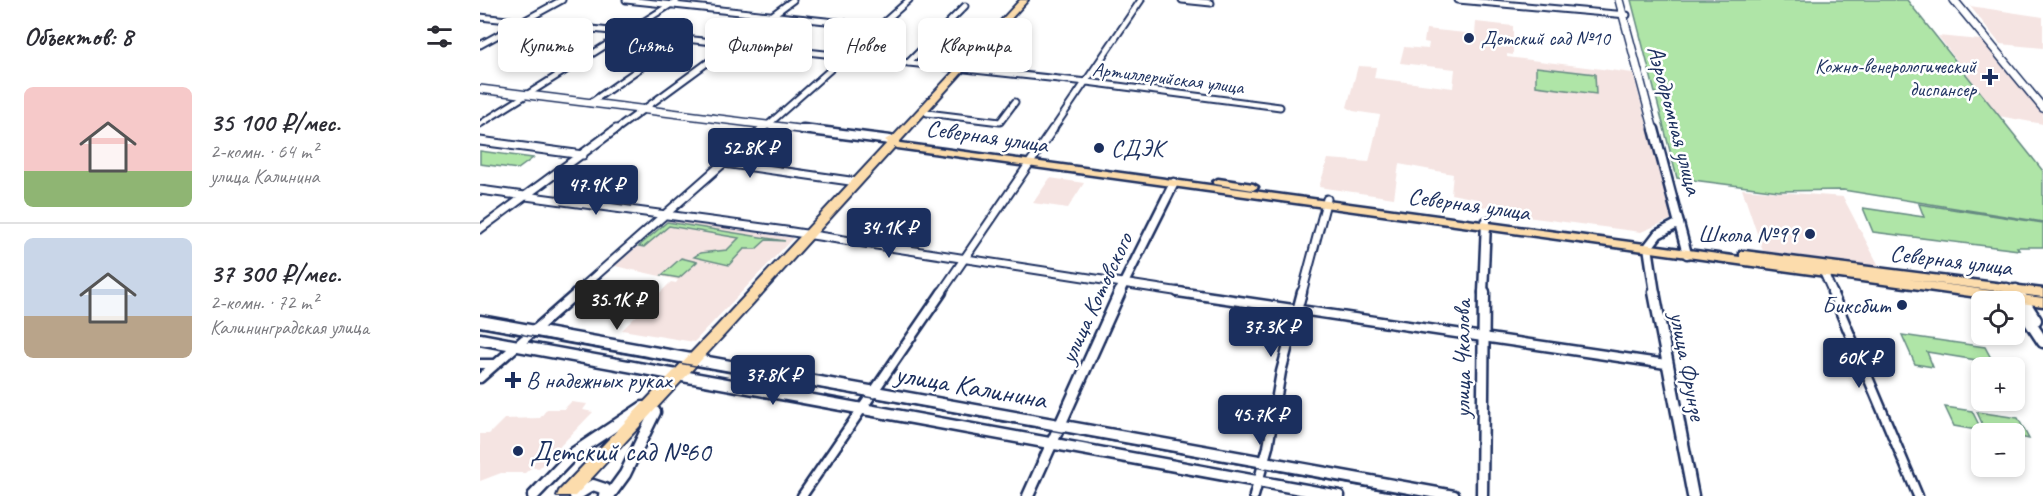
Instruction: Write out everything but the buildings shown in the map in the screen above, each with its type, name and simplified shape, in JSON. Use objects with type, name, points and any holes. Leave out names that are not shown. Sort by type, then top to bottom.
[{"type":"highway","points":[[1008,18],[1024,0]]},
{"type":"highway","points":[[1012,18],[1029,0]]},
{"type":"highway","points":[[813,234],[857,182],[960,72]]},
{"type":"highway","points":[[565,496],[664,392],[700,359],[896,141],[927,113],[961,72]]},
{"type":"highway","points":[[575,496],[655,412],[685,374]]},
{"type":"main road","name":"Северная улица","points":[[896,141],[1648,247],[1688,250],[2000,291]]},
{"type":"main road","name":"Северная улица","points":[[1033,160],[1174,183],[1253,191]]},
{"type":"main road","name":"Северная улица","points":[[1688,250],[1824,273],[1996,291]]},
{"type":"main road","name":"Северная улица","points":[[2025,293],[2043,293]]},
{"type":"main road","name":"Северная улица","points":[[2025,296],[2043,302]]},
{"type":"street","points":[[530,18],[562,0]]},
{"type":"street","points":[[626,0],[824,21]]},
{"type":"street","points":[[649,18],[678,0]]},
{"type":"street","points":[[767,18],[793,0]]},
{"type":"street","points":[[888,18],[909,0]]},
{"type":"street","points":[[802,496],[1141,0]]},
{"type":"street","points":[[1182,0],[1211,3]]},
{"type":"street","points":[[1461,0],[1513,2],[1568,10],[1625,14]]},
{"type":"street","points":[[1566,0],[1568,10]]},
{"type":"street","name":"Аэродромная улица","points":[[1621,0],[1688,250]]},
{"type":"street","points":[[1953,0],[2043,108]]},
{"type":"street","points":[[908,63],[965,6]]},
{"type":"street","name":"Аэродромная улица","points":[[1625,14],[1679,224],[1688,250]]},
{"type":"street","name":"Артиллерийская улица","points":[[480,17],[498,19]]},
{"type":"street","points":[[480,45],[498,35]]},
{"type":"street","points":[[480,124],[605,45]]},
{"type":"street","name":"Артиллерийская улица","points":[[908,63],[918,64]]},
{"type":"street","points":[[480,229],[705,64]]},
{"type":"street","points":[[590,103],[635,72]]},
{"type":"street","points":[[480,378],[827,72]]},
{"type":"street","name":"Артиллерийская улица","points":[[992,72],[1280,107]]},
{"type":"street","name":"Северная улица","points":[[480,89],[896,141]]},
{"type":"street","points":[[927,113],[1000,123],[1015,102]]},
{"type":"street","points":[[480,141],[583,155]]},
{"type":"street","points":[[724,163],[857,182]]},
{"type":"street","name":"улица Котовского","points":[[1028,496],[1124,282],[1174,183]]},
{"type":"street","points":[[480,190],[668,212],[1297,310],[1482,335],[1666,364]]},
{"type":"street","points":[[1254,496],[1297,310],[1326,202]]},
{"type":"street","name":"улица Чкалова","points":[[1482,496],[1482,335],[1486,224]]},
{"type":"street","name":"Аэродромная улица","points":[[1648,247],[1655,236],[1679,224]]},
{"type":"street","name":"улица Фрунзе","points":[[1648,247],[1666,364],[1693,496]]},
{"type":"street","points":[[1824,273],[1918,496]]},
{"type":"street","points":[[2025,307],[2043,331]]},
{"type":"street","points":[[2025,310],[2043,342]]},
{"type":"street","name":"улица Калинина","points":[[480,321],[1454,496]]},
{"type":"street","name":"улица Калинина","points":[[480,339],[685,374],[862,409],[1339,496]]},
{"type":"street","points":[[480,364],[496,364]]},
{"type":"street","points":[[533,496],[574,453],[664,392]]},
{"type":"street","points":[[606,496],[625,474],[655,412]]},
{"type":"street","points":[[574,453],[588,446],[600,444],[604,446],[602,456]]},
{"type":"street","points":[[575,496],[593,485],[605,489],[606,496]]},
{"type":"shaded area","points":[[1970,6],[2043,17],[2043,48],[2000,44]]},
{"type":"shaded area","points":[[1476,22],[1513,26],[1513,55],[1507,54],[1507,57],[1633,73],[1672,219],[1641,232],[1497,213],[1497,208],[1477,206],[1477,199],[1451,194],[1453,174],[1399,164],[1394,198],[1319,187],[1328,159],[1369,162],[1380,115],[1353,111],[1347,107],[1358,66],[1376,67],[1374,78],[1453,88],[1455,69],[1400,63],[1404,47],[1428,49],[1429,43],[1424,42],[1426,29],[1475,34]]},
{"type":"shaded area","name":"Кожно-венерологический диспансер","points":[[1938,36],[1980,40],[2043,113],[2043,124],[1999,116]]},
{"type":"shaded area","points":[[1050,178],[1084,183],[1068,208],[1033,203]]},
{"type":"shaded area","name":"Школа №99","points":[[1742,189],[1843,197],[1879,266],[1763,251]]},
{"type":"shaded area","points":[[668,220],[793,238],[694,342],[622,330],[671,282],[676,283],[678,280],[615,266]]},
{"type":"shaded area","name":"Детский сад №60","points":[[571,402],[587,404],[583,410],[593,412],[539,468],[532,467],[525,473],[501,473],[480,481],[480,434],[489,434],[504,419],[540,418],[547,409],[564,409]]},
{"type":"green space","points":[[1631,0],[1907,0],[2043,171],[2043,222],[1843,190],[1779,191],[1677,178]]},
{"type":"green space","points":[[1536,67],[1595,74],[1596,94],[1536,86]]},
{"type":"green space","points":[[480,151],[533,158],[518,169],[480,164]]},
{"type":"green space","points":[[1919,204],[2043,223],[2043,247],[2017,247],[2019,250],[1873,232],[1863,208],[1924,217]]},
{"type":"green space","points":[[667,222],[785,241],[766,240],[756,249],[744,249],[729,265],[694,257],[700,253],[727,250],[739,238],[669,226],[644,247],[639,246]]},
{"type":"green space","points":[[681,258],[697,262],[679,278],[662,275]]},
{"type":"green space","points":[[1902,335],[1985,347],[1990,357],[1971,357],[1971,359],[1927,352],[1933,367],[1915,364]]},
{"type":"green space","points":[[1945,407],[1972,411],[1978,423],[1971,423],[1971,429],[1954,426]]},
{"type":"green space","points":[[1977,412],[2018,418],[2021,423],[1982,423]]},
{"type":"tram line","points":[[480,327],[1414,496]]},
{"type":"place","name":"Детский сад №10","points":[[1469,38]]},
{"type":"place","name":"Кожно-венерологический диспансер","points":[[1990,77]]},
{"type":"place","name":"СДЭК","points":[[1099,148]]},
{"type":"place","name":"Школа №99","points":[[1810,234]]},
{"type":"place","name":"Биксбит","points":[[1902,305]]},
{"type":"place","name":"В надежных руках","points":[[513,380]]},
{"type":"place","name":"Детский сад №60","points":[[518,451]]}]
